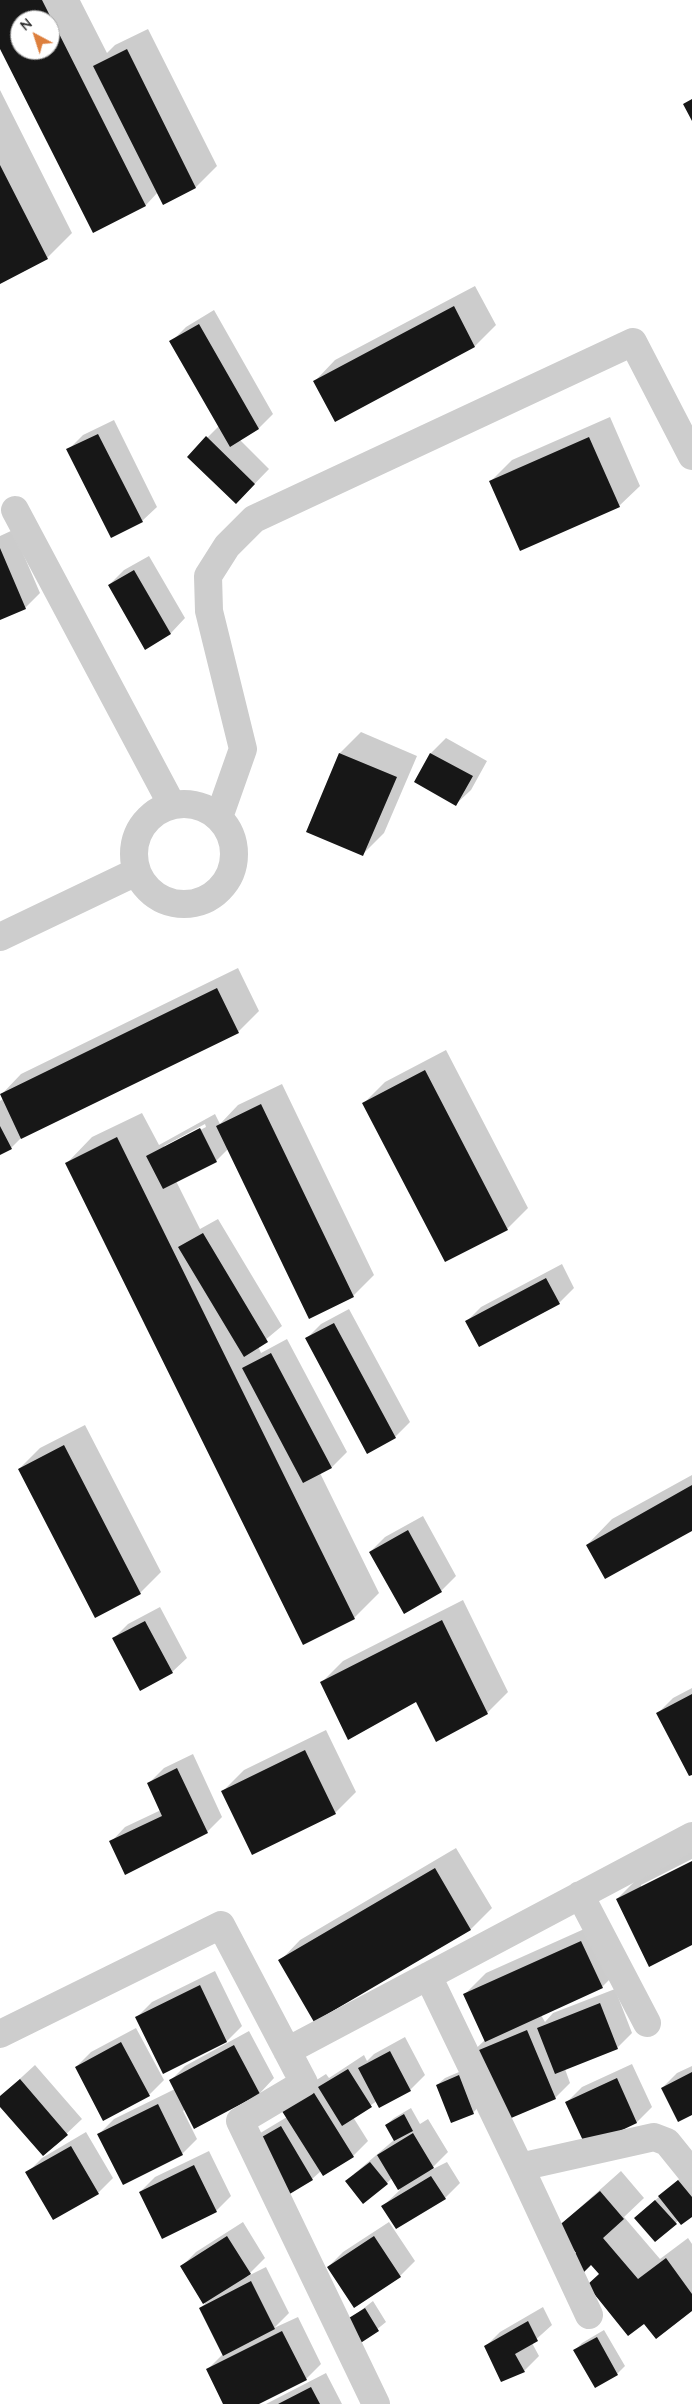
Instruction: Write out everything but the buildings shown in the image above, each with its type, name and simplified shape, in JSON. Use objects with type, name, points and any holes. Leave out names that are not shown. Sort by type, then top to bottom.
[{"type":"street","points":[[219,817],[243,749],[208,611],[208,576],[227,546],[254,519],[633,342],[692,456]]},
{"type":"street","points":[[15,510],[172,805]]},
{"type":"street","points":[[189,803],[206,808],[219,817],[230,831],[234,846],[234,863],[228,878],[218,892],[204,901],[188,905],[171,903],[156,897],[144,886],[136,872],[133,855],[136,838],[144,823],[156,812],[172,805],[189,803]]},
{"type":"street","points":[[0,936],[136,872]]},
{"type":"street","points":[[286,2051],[692,1836]]},
{"type":"street","points":[[580,1895],[647,2023]]},
{"type":"street","points":[[0,2034],[221,1926],[304,2084],[240,2121],[376,2404]]},
{"type":"street","points":[[428,1976],[589,2315]]},
{"type":"street","points":[[520,2167],[654,2137],[667,2142],[692,2173]]}]
